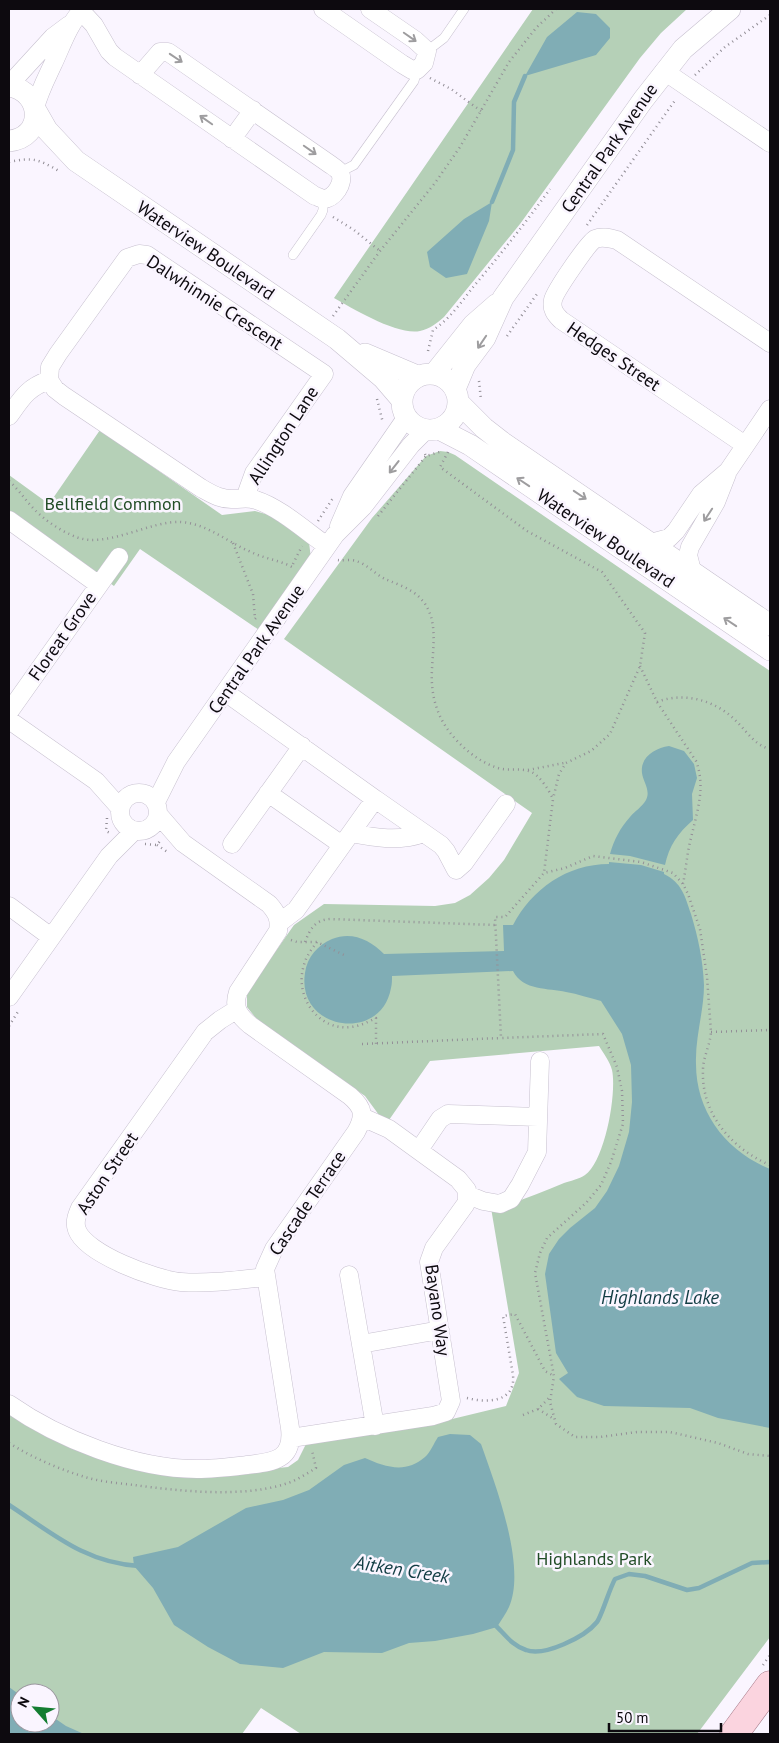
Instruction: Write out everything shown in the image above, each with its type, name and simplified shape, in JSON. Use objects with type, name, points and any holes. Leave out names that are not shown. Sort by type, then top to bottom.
[{"type":"main road","points":[[734,1734],[770,1685]]},
{"type":"street","points":[[323,9],[402,64],[412,70],[417,70],[424,63],[428,51],[370,9]]},
{"type":"street","name":"Central Park Avenue","points":[[462,403],[463,370],[485,338],[503,298],[664,71],[683,49],[730,9]]},
{"type":"street","points":[[9,86],[53,37],[78,14]]},
{"type":"street","points":[[12,141],[26,134],[32,127],[40,91],[78,14]]},
{"type":"street","points":[[78,14],[94,25],[115,58],[315,196],[323,205],[340,185],[342,180],[340,172],[168,52],[160,52],[140,75]]},
{"type":"street","points":[[38,54],[53,66]]},
{"type":"street","points":[[664,71],[770,143]]},
{"type":"street","name":"Waterview Boulevard","points":[[9,86],[26,92],[32,99],[35,109],[47,130],[76,160],[330,334],[372,358],[425,375]]},
{"type":"street","points":[[232,139],[253,110]]},
{"type":"street","name":"Waterview Boulevard","points":[[12,141],[76,160]]},
{"type":"street","name":"Hedges Street","points":[[746,445],[561,320],[553,312],[553,301],[558,289],[593,240],[604,237],[617,240],[770,343]]},
{"type":"street","name":"Dalwhinnie Crescent","points":[[49,380],[50,367],[98,297],[127,258],[139,254],[147,255],[159,262],[324,374]]},
{"type":"street","name":"Central Park Avenue","points":[[425,375],[473,325],[503,298]]},
{"type":"street","name":"Waterview Boulevard","points":[[330,334],[383,378],[403,408]]},
{"type":"street","name":"Allington Lane","points":[[244,498],[254,473],[324,374]]},
{"type":"street","points":[[425,375],[446,379],[462,403],[453,419],[441,432],[415,427],[403,408],[404,390],[410,382],[425,375]]},
{"type":"street","points":[[9,416],[26,392],[49,380],[55,389],[64,396],[201,488],[220,498],[244,498],[268,505],[333,547]]},
{"type":"street","name":"Waterview Boulevard","points":[[462,403],[502,442],[770,624]]},
{"type":"street","name":"Central Park Avenue","points":[[333,547],[352,496],[403,408]]},
{"type":"street","points":[[692,571],[688,555],[690,547],[716,502],[728,471],[770,409]]},
{"type":"street","name":"Central Park Avenue","points":[[9,997],[307,576],[333,547],[411,445],[441,432]]},
{"type":"street","name":"Waterview Boulevard","points":[[441,432],[770,650]]},
{"type":"street","points":[[651,543],[669,538],[676,531],[701,494],[728,471]]},
{"type":"street","name":"Floreat Grove","points":[[9,520],[99,585]]},
{"type":"street","name":"Floreat Grove","points":[[9,712],[119,557]]},
{"type":"street","points":[[225,692],[424,833],[446,851],[456,870],[464,863],[506,804]]},
{"type":"street","points":[[9,720],[270,904],[277,913],[278,931],[238,992],[235,1004],[236,1010],[242,1019],[355,1100],[362,1111],[362,1117],[389,1129],[458,1179],[464,1185],[468,1195],[492,1204],[500,1204],[511,1198],[537,1152],[540,1061]]},
{"type":"street","points":[[232,844],[302,746]]},
{"type":"street","points":[[268,793],[346,839],[410,838],[424,833]]},
{"type":"street","points":[[279,923],[296,910],[375,799]]},
{"type":"street","points":[[9,906],[51,936]]},
{"type":"street","name":"Aston Street","points":[[236,1010],[205,1032],[80,1208],[77,1214],[76,1225],[81,1237],[101,1252],[141,1272],[161,1279],[199,1283],[265,1277]]},
{"type":"street","points":[[419,1150],[440,1119],[448,1114],[538,1117]]},
{"type":"street","name":"Cascade Terrace","points":[[292,1438],[264,1269],[270,1254],[356,1132],[362,1117]]},
{"type":"street","name":"Bayano Way","points":[[452,1396],[429,1267],[429,1257],[465,1206],[468,1195]]},
{"type":"street","points":[[349,1275],[375,1426]]},
{"type":"street","points":[[361,1344],[440,1330]]},
{"type":"street","points":[[9,1404],[35,1422],[86,1445],[113,1454],[166,1466],[196,1469],[265,1463],[280,1459],[290,1445],[292,1438],[443,1414],[450,1407],[452,1396]]},
{"type":"lane","points":[[428,51],[444,38],[464,9]]},
{"type":"lane","points":[[340,172],[354,166],[414,82],[417,70]]},
{"type":"lane","points":[[293,255],[323,205]]},
{"type":"path","points":[[330,334],[380,251],[435,183],[460,147],[496,84],[521,46],[556,9]]},
{"type":"path","points":[[587,225],[686,86],[725,47],[770,16]]},
{"type":"path","points":[[417,70],[451,89],[481,111]]},
{"type":"path","points":[[428,352],[433,330],[440,326],[518,233],[550,189]]},
{"type":"path","points":[[323,205],[341,223],[354,230],[380,251]]},
{"type":"path","points":[[506,338],[540,290]]},
{"type":"path","points":[[462,403],[482,403],[479,377]]},
{"type":"path","points":[[333,547],[421,598],[430,615],[433,632],[432,685],[435,704],[445,725],[475,757],[498,768],[528,770],[566,763],[591,751],[610,734],[640,666],[645,633],[602,572],[528,531],[440,467],[441,432]]},
{"type":"path","points":[[9,481],[44,518],[78,538],[90,540],[113,537],[180,522],[210,530],[250,552],[284,562],[307,576]]},
{"type":"path","points":[[640,666],[657,702],[696,761],[700,772],[699,807],[691,837],[683,884]]},
{"type":"path","points":[[657,702],[669,697],[682,697],[711,704],[732,716],[756,743],[770,749]]},
{"type":"path","points":[[544,874],[553,799],[559,774],[566,763]]},
{"type":"path","points":[[528,770],[539,778],[553,799]]},
{"type":"path","points":[[501,1038],[495,917],[505,917],[544,874],[565,868],[593,856],[641,862],[664,869],[673,874],[683,884],[700,929],[704,952],[711,1032],[710,1044],[703,1069],[704,1088],[708,1106],[725,1134],[750,1155],[770,1165]]},
{"type":"path","points":[[305,942],[310,929],[324,919],[495,925]]},
{"type":"path","points":[[293,941],[318,942],[346,956]]},
{"type":"path","points":[[318,942],[304,964],[301,990],[305,999],[318,1016],[333,1025],[350,1027],[365,1024],[376,1018],[376,1044]]},
{"type":"path","points":[[711,1032],[770,1030]]},
{"type":"path","points":[[362,1044],[603,1034],[617,1067],[622,1091],[623,1124],[611,1162],[601,1185],[586,1203],[547,1238],[540,1253],[535,1273],[554,1376],[550,1402],[556,1424],[575,1437],[600,1437],[637,1432],[670,1432],[718,1443],[748,1454],[770,1456]]},
{"type":"path","points":[[452,1396],[487,1402],[500,1398],[510,1390],[513,1380],[503,1316],[515,1314],[545,1371],[554,1376]]},
{"type":"path","points":[[523,1415],[538,1409],[551,1396]]},
{"type":"path","points":[[538,1409],[555,1419]]},
{"type":"green space","points":[[533,9],[687,9],[661,33],[640,58],[520,224],[444,317],[430,327],[420,331],[400,330],[334,298]]},
{"type":"green space","name":"Bellfield Common","points":[[100,430],[222,515],[255,511],[269,515],[309,542],[311,559],[262,632],[140,549],[114,586],[9,511],[9,475],[49,504]]},
{"type":"green space","name":"Highlands Park","points":[[440,451],[448,452],[770,671],[770,1637],[697,1734],[301,1734],[261,1708],[242,1734],[9,1734],[9,1413],[53,1438],[228,1473],[288,1467],[298,1460],[306,1444],[444,1421],[506,1406],[519,1373],[491,1208],[519,1201],[585,1175],[592,1167],[604,1142],[611,1110],[613,1081],[611,1067],[599,1046],[430,1061],[389,1120],[379,1115],[365,1096],[264,1025],[247,1007],[247,995],[250,988],[294,925],[324,904],[435,906],[455,903],[470,895],[489,878],[504,860],[532,813],[284,639],[372,518],[426,456]]},
{"type":"water","points":[[577,12],[596,14],[610,28],[610,38],[596,55],[525,76],[547,37]]},
{"type":"water","points":[[492,202],[489,221],[467,274],[446,278],[430,267],[427,252],[464,219]]},
{"type":"water","points":[[669,746],[684,751],[694,764],[697,778],[692,794],[693,820],[675,840],[665,865],[630,856],[610,854],[615,839],[623,825],[646,800],[648,793],[642,773],[643,762],[654,751]]},
{"type":"water","name":"Highlands Lake","points":[[609,862],[641,865],[664,872],[679,886],[685,896],[696,931],[704,985],[696,1054],[697,1082],[701,1098],[716,1128],[727,1141],[740,1152],[770,1169],[770,1428],[718,1418],[690,1408],[604,1406],[577,1397],[559,1379],[568,1373],[556,1353],[545,1274],[549,1254],[559,1239],[595,1208],[607,1191],[619,1166],[629,1132],[632,1102],[631,1065],[622,1034],[601,1001],[530,985],[523,982],[513,971],[392,976],[391,988],[384,1006],[372,1017],[357,1023],[341,1023],[326,1018],[313,1007],[306,992],[306,967],[314,952],[332,939],[339,937],[360,938],[384,954],[504,951],[503,925],[513,925],[530,900],[541,890],[552,881],[579,868],[609,864]]},
{"type":"water","points":[[450,1434],[470,1435],[481,1444],[507,1525],[512,1548],[514,1590],[509,1607],[497,1627],[473,1634],[435,1641],[409,1643],[382,1653],[324,1652],[283,1668],[240,1664],[208,1647],[174,1625],[153,1588],[134,1566],[133,1557],[178,1547],[246,1508],[283,1500],[309,1490],[344,1465],[365,1458],[388,1466],[410,1466],[427,1455],[438,1437]]},
{"type":"water","points":[[9,1687],[10,1733],[60,1733],[60,1722],[84,1734],[9,1734]]},
{"type":"waterway","points":[[492,202],[513,150],[514,102],[525,76]]},
{"type":"waterway","name":"Aitken Creek","points":[[9,1505],[55,1536],[85,1553],[120,1564],[139,1566]]},
{"type":"waterway","name":"Aitken Creek","points":[[493,1623],[512,1642],[521,1648],[543,1651],[564,1644],[591,1628],[599,1619],[615,1579],[629,1574],[645,1576],[687,1590],[699,1588],[752,1563],[770,1562]]}]
